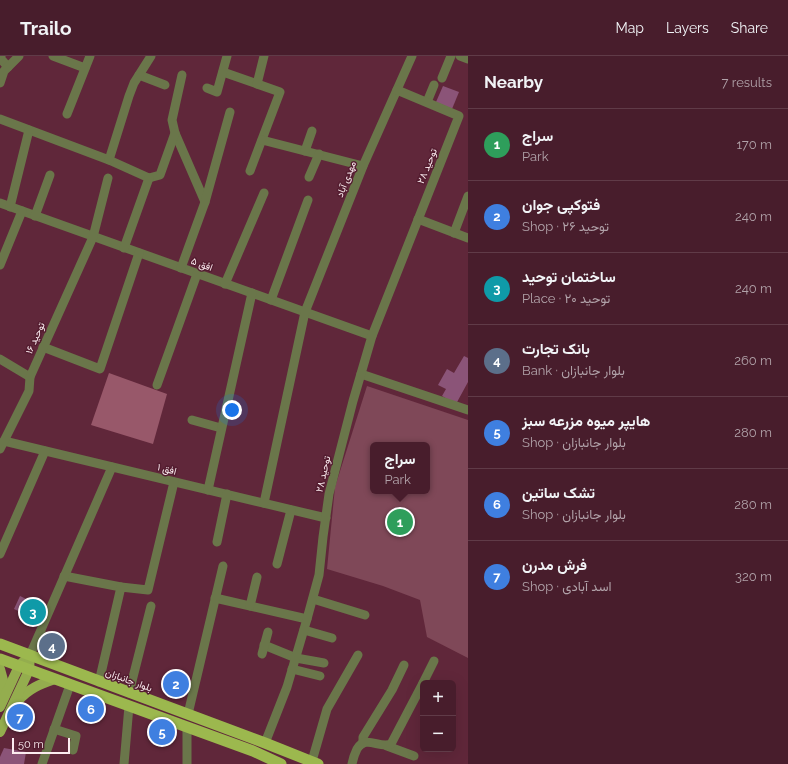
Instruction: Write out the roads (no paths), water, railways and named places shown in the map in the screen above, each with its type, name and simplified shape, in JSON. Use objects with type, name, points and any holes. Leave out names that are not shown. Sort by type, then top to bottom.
[{"type":"highway","name":"بلوار جانبازان","points":[[0,644],[315,763]]},
{"type":"highway","points":[[0,659],[187,727],[260,760],[281,764]]},
{"type":"main road","points":[[1,705],[24,668],[30,655]]},
{"type":"main road","points":[[0,732],[11,709],[24,668]]},
{"type":"main road","points":[[0,669],[3,680],[1,705]]},
{"type":"main road","points":[[11,709],[24,694],[31,689],[55,679]]},
{"type":"street","points":[[1,56],[1,59],[8,67]]},
{"type":"street","points":[[0,83],[4,71],[19,56]]},
{"type":"street","points":[[53,56],[85,68]]},
{"type":"street","points":[[67,114],[90,56]]},
{"type":"street","points":[[109,160],[128,96],[134,83],[151,56]]},
{"type":"street","points":[[207,88],[217,92],[227,56]]},
{"type":"street","points":[[257,84],[264,56]]},
{"type":"street","points":[[442,78],[451,56]]},
{"type":"street","points":[[460,56],[468,59]]},
{"type":"street","name":"مهدی آباد","points":[[264,503],[305,312],[364,166],[397,90],[408,57]]},
{"type":"street","points":[[223,72],[280,92],[250,171]]},
{"type":"street","points":[[139,75],[165,85]]},
{"type":"street","points":[[182,75],[172,120],[175,133],[205,202]]},
{"type":"street","points":[[397,90],[427,102],[434,85]]},
{"type":"street","name":"توحید ۲۸","points":[[265,743],[296,658],[308,619],[319,575],[329,494],[372,336],[418,219],[423,199],[459,116],[427,102]]},
{"type":"street","points":[[181,268],[205,202],[230,112]]},
{"type":"street","points":[[0,119],[109,160],[149,178],[160,175],[175,133]]},
{"type":"street","points":[[10,207],[29,130]]},
{"type":"street","points":[[304,151],[312,131]]},
{"type":"street","points":[[262,140],[364,166]]},
{"type":"street","points":[[309,177],[319,154]]},
{"type":"street","points":[[35,216],[50,175]]},
{"type":"street","name":"توحید ۱۶","points":[[2,445],[29,391],[30,377],[93,236],[108,178]]},
{"type":"street","points":[[124,248],[149,178]]},
{"type":"street","points":[[225,284],[264,193]]},
{"type":"street","points":[[454,232],[468,196]]},
{"type":"street","points":[[271,300],[308,200]]},
{"type":"street","name":"افق ۵","points":[[0,203],[305,312]]},
{"type":"street","points":[[0,265],[22,211]]},
{"type":"street","points":[[418,219],[468,238]]},
{"type":"street","points":[[43,347],[100,369],[139,253]]},
{"type":"street","points":[[157,385],[197,274]]},
{"type":"street","points":[[208,490],[252,293]]},
{"type":"street","points":[[305,312],[372,336]]},
{"type":"street","points":[[0,359],[30,377]]},
{"type":"street","points":[[361,374],[468,410]]},
{"type":"street","points":[[192,420],[221,428]]},
{"type":"street","name":"افق ۱","points":[[2,445],[45,451],[326,518]]},
{"type":"street","points":[[0,554],[45,451]]},
{"type":"street","points":[[30,655],[112,467]]},
{"type":"street","points":[[64,576],[122,587],[148,590],[174,482]]},
{"type":"street","points":[[217,542],[227,494]]},
{"type":"street","points":[[277,564],[291,510]]},
{"type":"street","points":[[188,714],[223,566]]},
{"type":"street","points":[[250,606],[257,577]]},
{"type":"street","points":[[99,682],[122,587]]},
{"type":"street","points":[[215,598],[308,619]]},
{"type":"street","points":[[313,599],[365,615]]},
{"type":"street","points":[[129,693],[150,606]]},
{"type":"street","points":[[42,628],[41,643],[44,652],[59,666]]},
{"type":"street","points":[[304,630],[332,638]]},
{"type":"street","points":[[268,632],[263,650],[324,664]]},
{"type":"street","points":[[315,763],[327,709],[358,655]]},
{"type":"street","points":[[425,680],[434,662]]},
{"type":"street","points":[[363,743],[363,737],[392,690],[404,664]]},
{"type":"street","points":[[292,669],[320,676]]},
{"type":"street","points":[[42,764],[70,685]]},
{"type":"street","points":[[387,746],[392,744],[420,689]]},
{"type":"street","points":[[124,764],[129,706]]},
{"type":"street","points":[[187,727],[187,764]]},
{"type":"street","points":[[54,729],[76,736],[73,750]]},
{"type":"street","points":[[352,764],[357,749],[363,743],[371,741],[414,756]]},
{"type":"place","name":"سراج","points":[[400,522]]},
{"type":"place","name":"ساختمان توحید","points":[[33,612]]},
{"type":"place","name":"بانک تجارت","points":[[52,646]]},
{"type":"place","name":"فتوکپی جوان","points":[[176,684]]},
{"type":"place","name":"تشک ساتین","points":[[91,709]]},
{"type":"place","name":"فرش مدرن","points":[[20,717]]},
{"type":"place","name":"هایپر میوه مزرعه سبز","points":[[162,732]]}]
